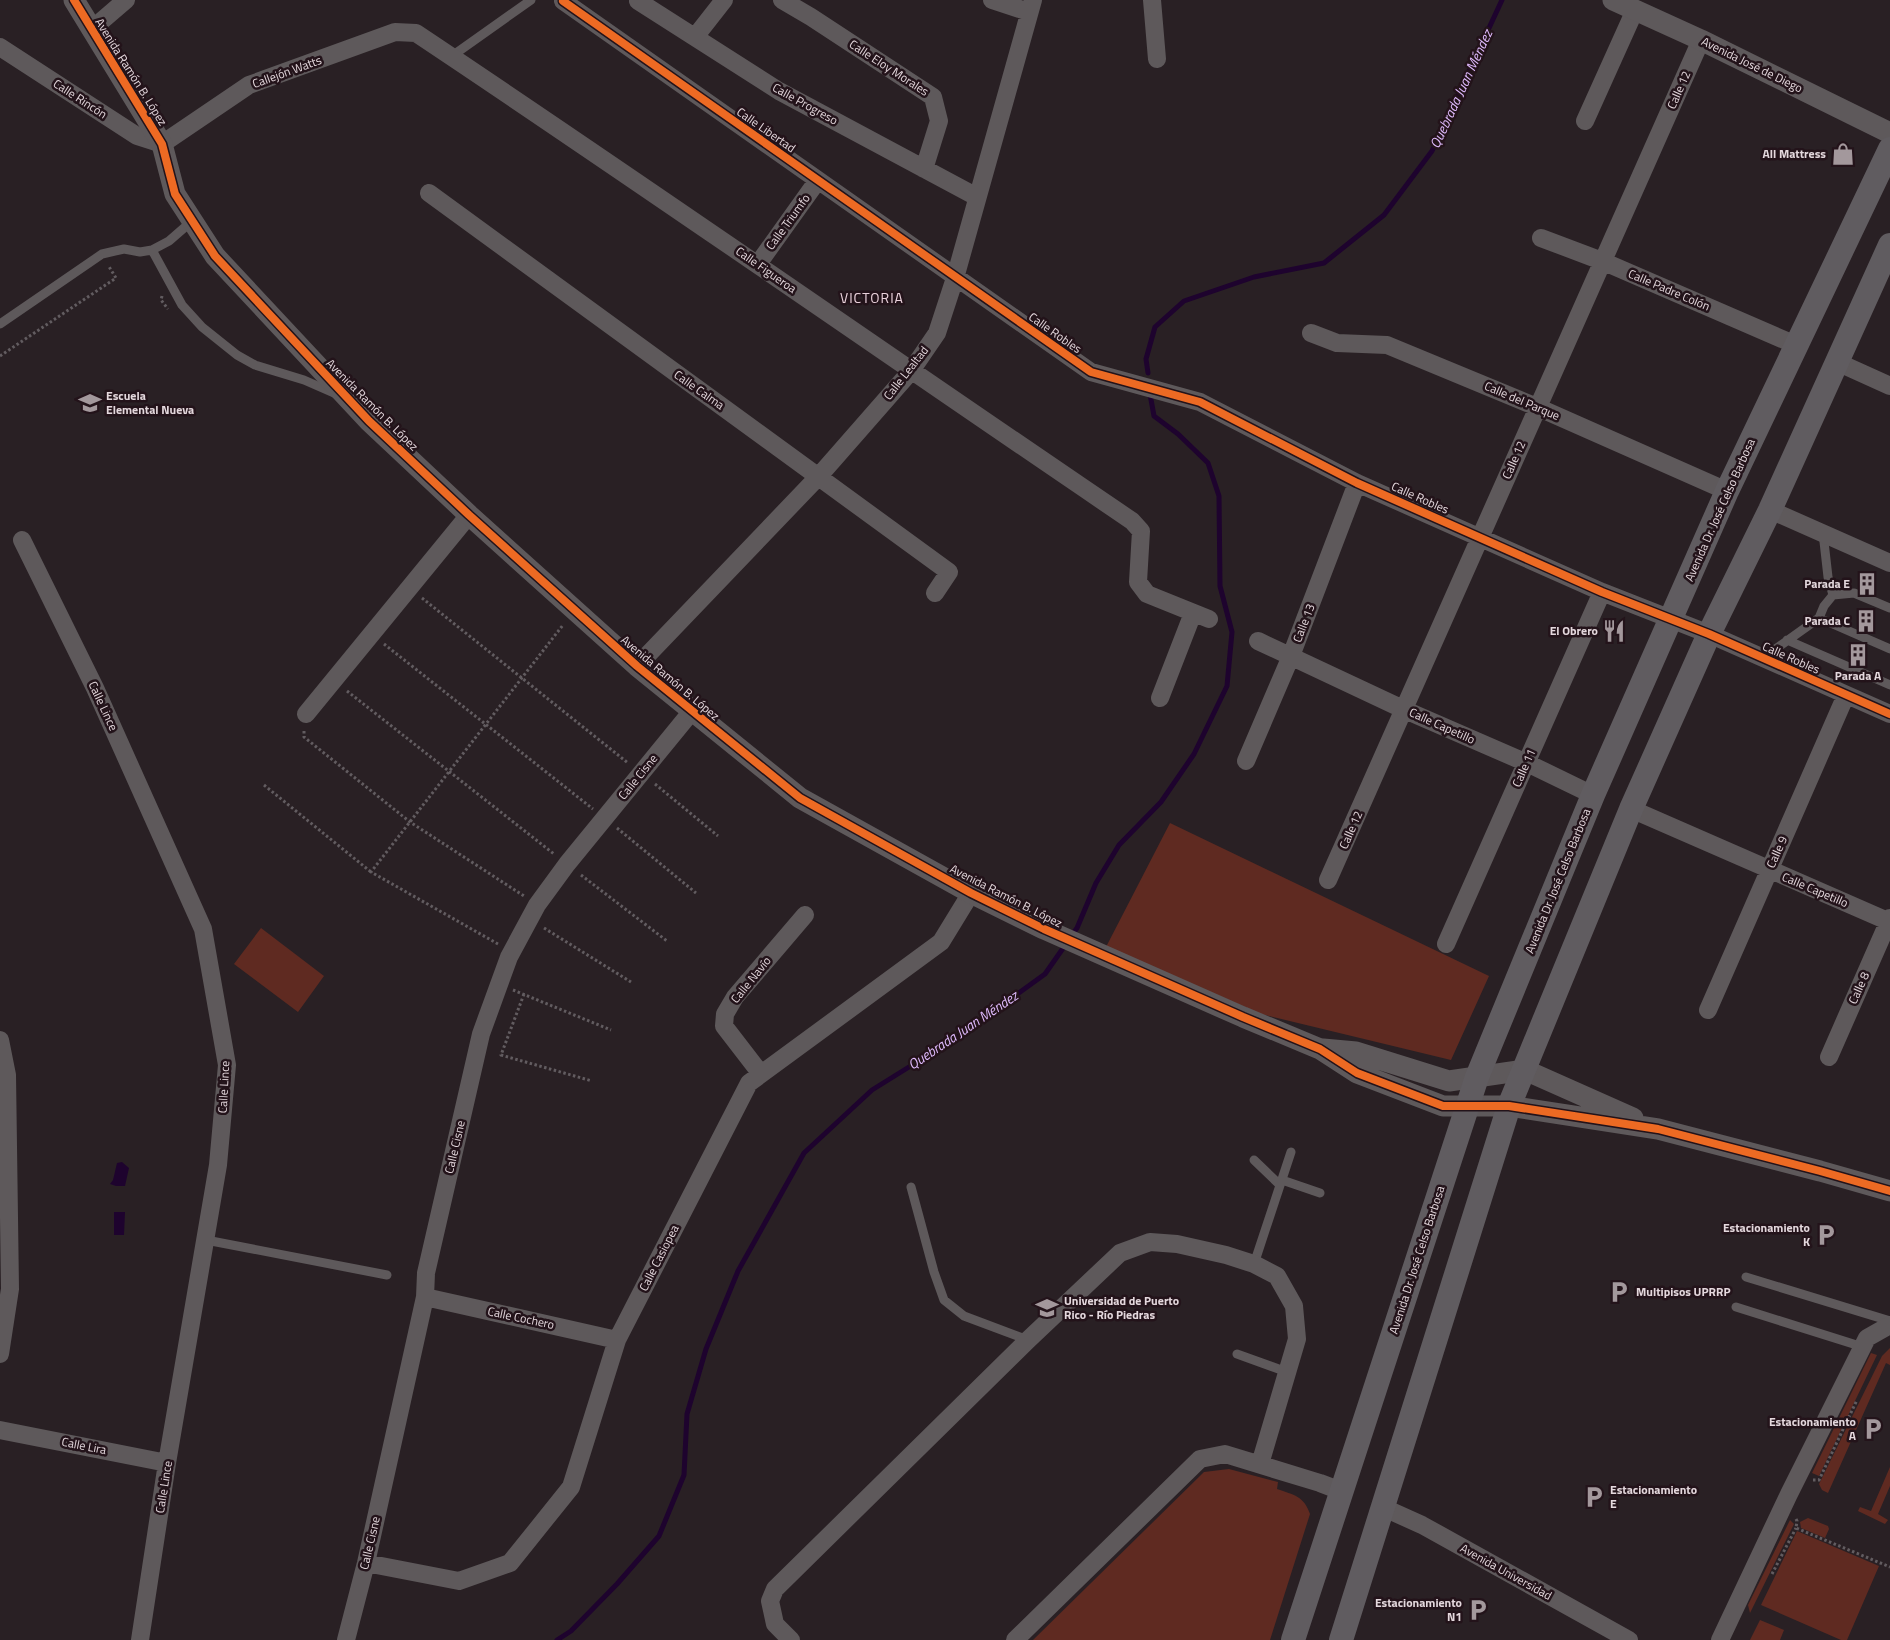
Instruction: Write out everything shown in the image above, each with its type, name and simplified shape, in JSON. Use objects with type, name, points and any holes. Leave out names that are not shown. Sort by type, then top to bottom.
[{"type":"main road","name":"Avenida Dr. José Celso Barbosa","points":[[1293,1640],[1477,1077],[1593,795],[1727,491],[1890,149]]},
{"type":"main road","points":[[1340,1640],[1509,1106],[1631,809],[1709,634],[1770,510],[1890,245]]},
{"type":"street","name":"Avenida Ramón B. López","points":[[74,0],[162,144],[175,194],[215,256],[369,421],[469,514],[637,666],[800,798],[971,893],[1044,929],[1320,1049],[1357,1073],[1443,1106],[1509,1106],[1658,1129]]},
{"type":"street","points":[[91,30],[126,0]]},
{"type":"street","points":[[695,37],[724,0]]},
{"type":"street","name":"Calle Eloy Morales","points":[[782,0],[811,16],[932,97],[939,121],[924,169]]},
{"type":"street","points":[[992,0],[1031,6]]},
{"type":"street","points":[[1152,0],[1157,59]]},
{"type":"street","name":"Avenida José de Diego","points":[[1613,0],[1701,40],[1890,133]]},
{"type":"street","name":"Calle Libertad","points":[[564,1],[955,278]]},
{"type":"street","name":"Calle Progreso","points":[[638,2],[779,91],[977,197]]},
{"type":"street","name":"Calle Lealtad","points":[[637,666],[819,476],[911,371],[937,333],[955,278],[1031,6]]},
{"type":"street","points":[[1585,121],[1635,10]]},
{"type":"street","name":"Calle Figueroa","points":[[396,32],[416,32],[1132,521],[1141,531],[1138,582],[1146,594],[1201,616],[1160,698]]},
{"type":"street","name":"Callejón Watts","points":[[162,144],[250,85],[396,32]]},
{"type":"street","name":"Calle 12","points":[[1328,880],[1701,40]]},
{"type":"street","name":"Calle Rincón","points":[[0,47],[137,136],[162,144]]},
{"type":"street","name":"Calle Triumfo","points":[[758,264],[818,180]]},
{"type":"street","name":"Calle Calma","points":[[429,193],[948,572],[935,593]]},
{"type":"street","name":"Calle Padre Colón","points":[[1541,238],[1602,261],[1796,345]]},
{"type":"street","name":"Calle Robles","points":[[955,278],[1091,372],[1200,402],[1358,483],[1602,592],[1709,634],[1890,714]]},
{"type":"street","name":"Calle del Parque","points":[[1311,333],[1337,342],[1387,345],[1538,407],[1727,491]]},
{"type":"street","points":[[1837,362],[1890,386]]},
{"type":"street","name":"Calle 13","points":[[1246,761],[1291,656],[1358,483]]},
{"type":"street","points":[[1770,510],[1890,563]]},
{"type":"street","points":[[306,714],[469,514]]},
{"type":"street","name":"Calle Lince","points":[[22,540],[95,688],[204,929],[227,1065],[218,1165],[167,1463],[140,1640]]},
{"type":"street","name":"Calle 11","points":[[1446,944],[1602,592]]},
{"type":"street","name":"Calle Capetillo","points":[[1258,641],[1405,710],[1527,763],[1593,795]]},
{"type":"street","name":"Calle 9","points":[[1708,1010],[1846,695]]},
{"type":"street","name":"Calle Cisne","points":[[346,1640],[366,1562],[425,1297],[426,1274],[481,1034],[499,984],[512,952],[533,912],[567,864],[692,711]]},
{"type":"street","name":"Calle Capetillo","points":[[1631,809],[1890,921]]},
{"type":"street","name":"Calle Casiopea","points":[[366,1562],[459,1581],[510,1563],[571,1487],[617,1340],[749,1083],[941,942],[971,893]]},
{"type":"street","name":"Calle Navío","points":[[761,1074],[724,1026],[725,1014],[735,997],[805,914]]},
{"type":"street","name":"Calle 8","points":[[1829,1057],[1890,921]]},
{"type":"street","points":[[0,1040],[7,1076],[10,1289],[0,1354]]},
{"type":"street","name":"Avenida Ramón B. López","points":[[1320,1049],[1356,1052],[1449,1081],[1525,1070]]},
{"type":"street","points":[[1525,1070],[1658,1129],[1820,1170],[1890,1191]]},
{"type":"street","points":[[791,1640],[775,1624],[770,1601],[775,1589],[1028,1340],[1120,1253],[1150,1242],[1177,1244],[1226,1255],[1254,1264],[1277,1276],[1294,1306],[1297,1339],[1260,1464]]},
{"type":"street","name":"Calle Cochero","points":[[425,1297],[617,1340]]},
{"type":"street","points":[[1720,1640],[1867,1338],[1890,1323]]},
{"type":"street","name":"Calle Lira","points":[[0,1430],[167,1463]]},
{"type":"street","points":[[1015,1640],[1200,1459],[1225,1454],[1341,1491]]},
{"type":"street","name":"Avenida Universidad","points":[[1382,1507],[1422,1525],[1629,1640]]},
{"type":"lane","points":[[452,56],[531,0]]},
{"type":"lane","points":[[0,324],[102,254],[124,249],[140,252],[152,250],[168,241],[192,221]]},
{"type":"lane","points":[[152,250],[182,305],[202,327],[237,355],[255,365],[304,380],[350,400]]},
{"type":"lane","points":[[1823,533],[1828,577],[1833,595]]},
{"type":"lane","points":[[1762,658],[1819,618],[1824,606],[1833,595],[1854,593],[1890,608]]},
{"type":"lane","points":[[1819,618],[1890,649]]},
{"type":"lane","points":[[1787,640],[1890,685]]},
{"type":"lane","points":[[1254,1264],[1291,1152]]},
{"type":"lane","points":[[1254,1160],[1281,1183],[1320,1194]]},
{"type":"lane","points":[[911,1187],[934,1272],[944,1300],[964,1316],[1028,1340]]},
{"type":"lane","points":[[206,1240],[387,1275]]},
{"type":"lane","points":[[1746,1277],[1890,1323]]},
{"type":"lane","points":[[1736,1307],[1863,1347]]},
{"type":"lane","points":[[1238,1354],[1287,1372]]},
{"type":"path","points":[[0,356],[116,278],[108,265],[114,262]]},
{"type":"path","points":[[162,293],[160,300],[171,313]]},
{"type":"path","points":[[408,588],[522,677],[718,836]]},
{"type":"path","points":[[371,872],[565,623]]},
{"type":"path","points":[[371,633],[696,893]]},
{"type":"path","points":[[333,680],[667,941]]},
{"type":"path","points":[[306,714],[304,738],[410,822],[631,982]]},
{"type":"path","points":[[264,785],[371,872],[512,952]]},
{"type":"path","points":[[499,984],[611,1030]]},
{"type":"path","points":[[524,994],[501,1055],[592,1081]]},
{"type":"path","points":[[1782,1510],[1794,1516],[1797,1522],[1796,1528],[1890,1567]]},
{"type":"shaded area","points":[[1170,823],[1489,976],[1451,1060],[1261,1014],[1106,947]]},
{"type":"shaded area","points":[[261,928],[324,976],[298,1012],[234,964]]},
{"type":"shaded area","points":[[122,1162],[129,1168],[125,1186],[110,1184],[113,1180],[117,1163]]},
{"type":"shaded area","points":[[114,1212],[125,1212],[124,1235],[114,1235]]},
{"type":"shaded area","points":[[1890,1348],[1890,1365],[1886,1363],[1828,1493],[1822,1490],[1819,1484],[1882,1356]]},
{"type":"shaded area","points":[[1871,1353],[1877,1355],[1819,1476],[1812,1473]]},
{"type":"shaded area","points":[[1890,1467],[1890,1486],[1878,1514],[1888,1520],[1885,1524],[1858,1511],[1860,1507],[1871,1511]]},
{"type":"shaded area","points":[[1229,1469],[1278,1482],[1277,1489],[1293,1495],[1305,1503],[1310,1514],[1270,1640],[1033,1640],[1204,1472]]},
{"type":"shaded area","points":[[1808,1518],[1828,1526],[1829,1529],[1825,1538],[1801,1528],[1800,1522]]},
{"type":"shaded area","points":[[1790,1520],[1794,1524],[1750,1613],[1748,1605]]},
{"type":"shaded area","points":[[1797,1531],[1879,1566],[1847,1640],[1841,1640],[1761,1605]]},
{"type":"shaded area","points":[[1760,1620],[1784,1630],[1780,1640],[1750,1640]]},
{"type":"waterway","name":"Quebrada Juan Méndez","points":[[1148,373],[1146,359],[1155,327],[1184,301],[1254,277],[1324,263],[1384,215],[1432,151],[1502,0]]},
{"type":"waterway","name":"Quebrada Juan Méndez","points":[[1072,935],[1077,928],[1096,883],[1119,845],[1161,802],[1194,754],[1227,686],[1232,632],[1220,586],[1219,496],[1208,463],[1178,434],[1154,416],[1150,394]]},
{"type":"waterway","name":"Quebrada Juan Méndez","points":[[557,1640],[571,1631],[617,1584],[659,1536],[684,1475],[687,1414],[706,1349],[738,1271],[804,1153],[872,1090],[962,1034],[1045,974],[1066,944]]},
{"type":"cycle path","points":[[74,0],[162,144],[175,194],[215,256],[369,421],[469,515],[637,666],[800,798],[971,893],[1044,929],[1320,1049],[1357,1073],[1443,1106],[1509,1106],[1658,1129],[1890,1191]]},
{"type":"cycle path","points":[[563,1],[1091,372],[1200,402],[1357,483],[1602,592],[1709,634],[1890,714]]},
{"type":"place","name":"All Mattress","points":[[1843,154]]},
{"type":"place","name":"Escuela Elemental Nueva","points":[[90,403]]},
{"type":"place","name":"Parada E","points":[[1867,584]]},
{"type":"place","name":"Parada C","points":[[1866,621]]},
{"type":"place","name":"El Obrero","points":[[1614,631]]},
{"type":"place","name":"Parada A","points":[[1858,655]]},
{"type":"place","name":"Estacionamiento K","points":[[1826,1235]]},
{"type":"place","name":"Multipisos UPRRP","points":[[1619,1292]]},
{"type":"place","name":"Universidad de Puerto Rico - Río Piedras","points":[[1047,1308]]},
{"type":"place","name":"Estacionamiento A","points":[[1873,1429]]},
{"type":"place","name":"Estacionamiento E","points":[[1594,1497]]},
{"type":"place","name":"Estacionamiento N1","points":[[1478,1610]]},
{"type":"district","name":"VICTORIA","points":[[872,298]]}]
